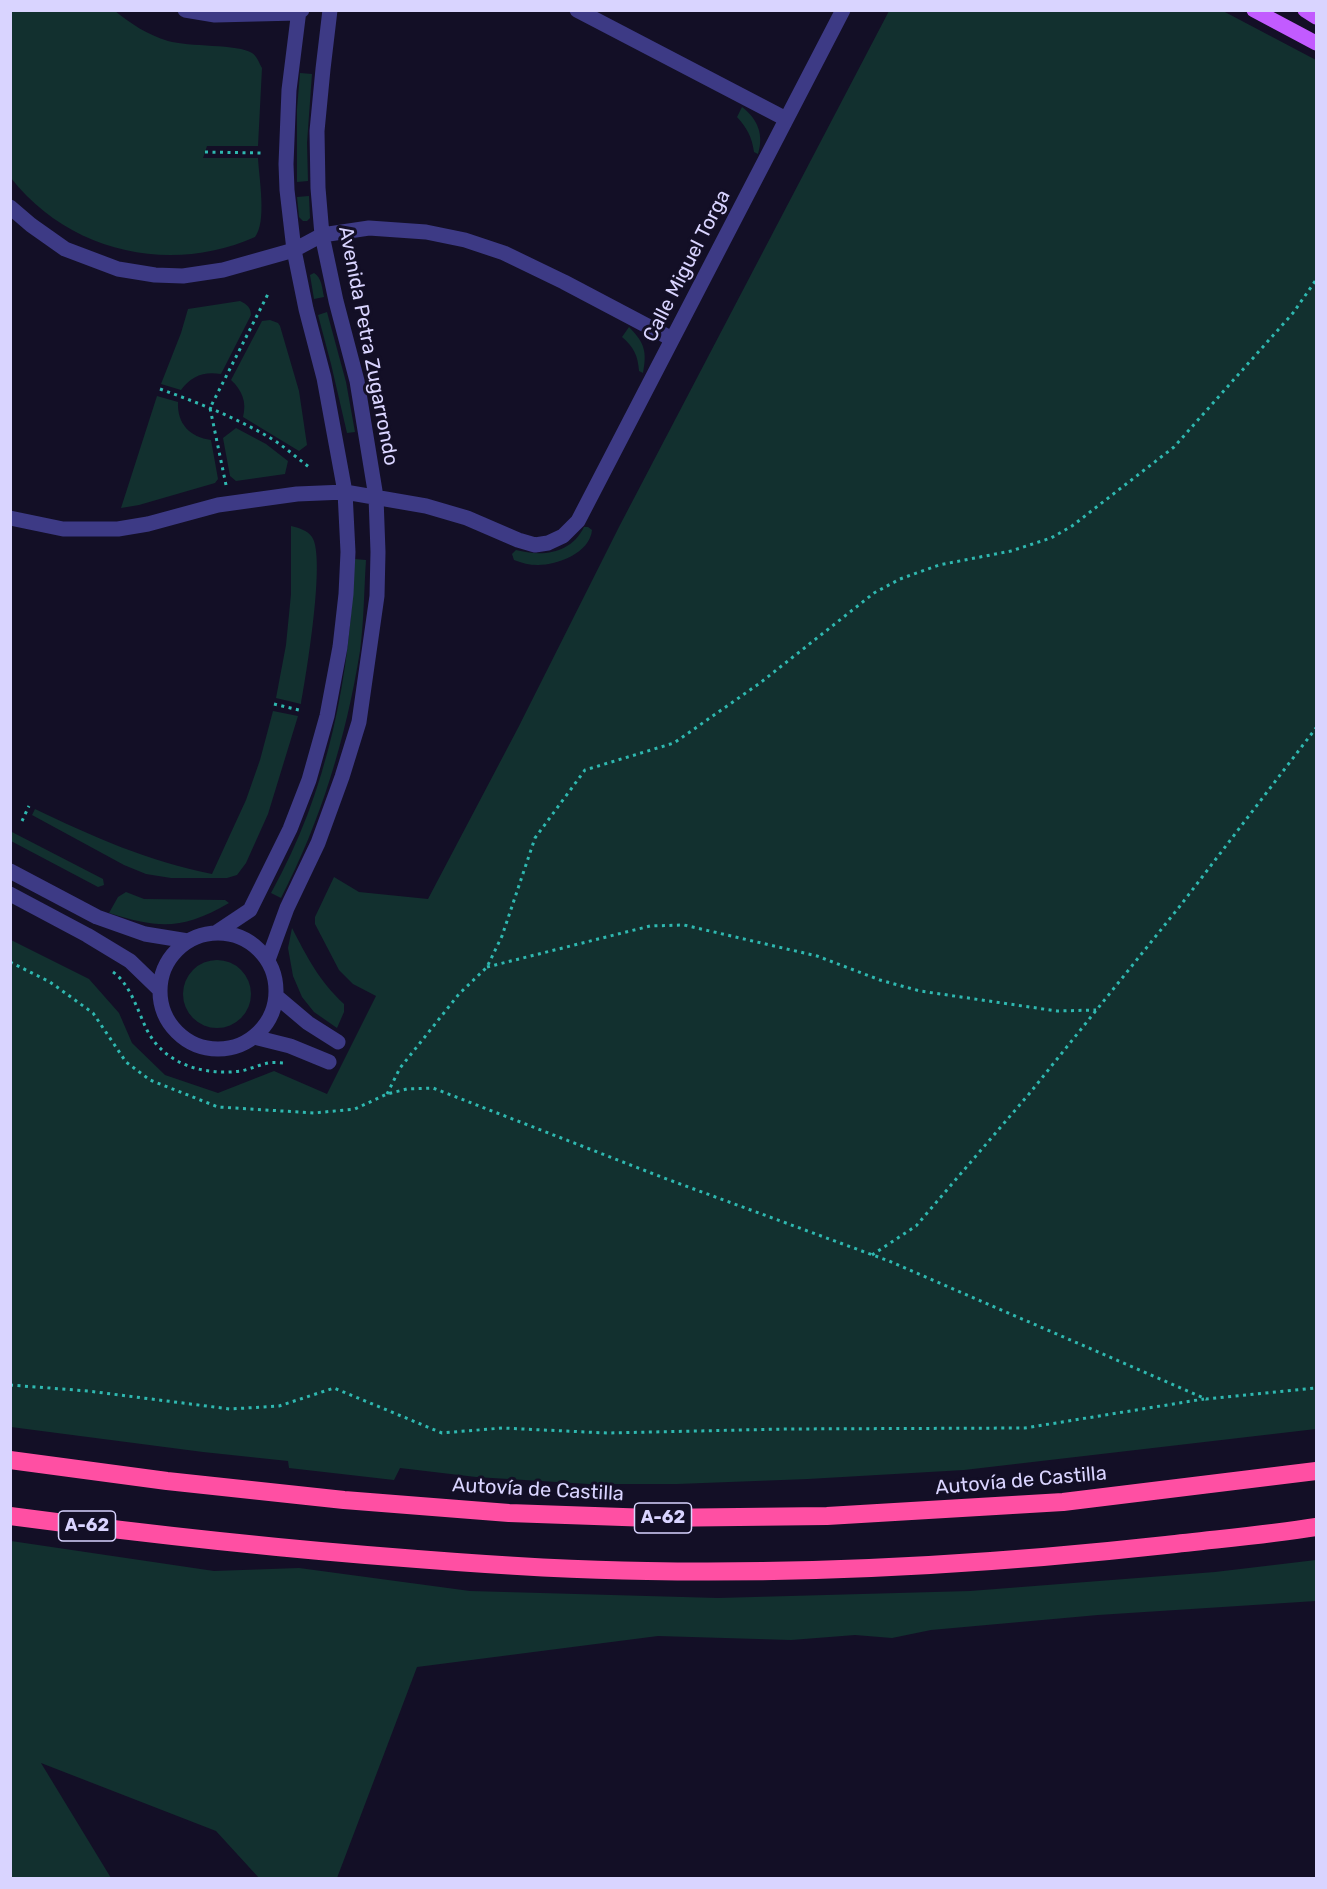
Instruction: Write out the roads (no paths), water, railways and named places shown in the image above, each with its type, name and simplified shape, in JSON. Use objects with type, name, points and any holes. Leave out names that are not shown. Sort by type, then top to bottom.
[{"type":"highway","name":"Autovía de Castilla","points":[[10,1460],[167,1481],[344,1500],[510,1513],[651,1518],[827,1516],[952,1510],[1063,1502],[1286,1476],[1317,1470]]},
{"type":"highway","name":"A-62","points":[[10,1516],[164,1536],[336,1553],[499,1565],[646,1571],[816,1570],[956,1563],[1077,1555],[1317,1528]]},
{"type":"main road","points":[[1254,10],[1317,43]]},
{"type":"main road","points":[[1305,10],[1317,16]]},
{"type":"street","points":[[185,10],[215,15],[300,11],[289,90],[286,164],[294,250],[324,378],[345,492],[348,552],[340,647],[327,716],[309,780],[290,829],[250,910],[217,932],[188,940],[173,954],[163,971],[160,990],[164,1012],[175,1030],[193,1043],[214,1049],[235,1046],[254,1036],[273,1012],[276,996],[275,978],[268,960],[246,939],[217,932]]},
{"type":"street","name":"Avenida Petra Zugarrondo","points":[[268,960],[286,908],[318,843],[359,722],[377,596],[376,497],[357,381],[322,235],[318,188],[317,130],[330,10]]},
{"type":"street","points":[[577,10],[786,119]]},
{"type":"street","name":"Calle Miguel Torga","points":[[376,497],[426,506],[467,518],[535,545],[548,543],[563,536],[578,521],[843,10]]},
{"type":"street","points":[[10,207],[65,249],[118,269],[154,275],[183,276],[224,270],[294,250],[322,235],[369,228],[426,232],[465,240],[514,257],[672,339]]},
{"type":"street","points":[[10,518],[63,530],[118,529],[148,524],[218,505],[297,494],[345,492],[376,497]]},
{"type":"street","points":[[10,871],[97,917],[145,934],[188,940]]},
{"type":"street","points":[[10,894],[130,961],[160,990]]},
{"type":"street","points":[[276,996],[308,1023],[338,1042]]},
{"type":"street","points":[[254,1036],[290,1046],[328,1062]]}]
